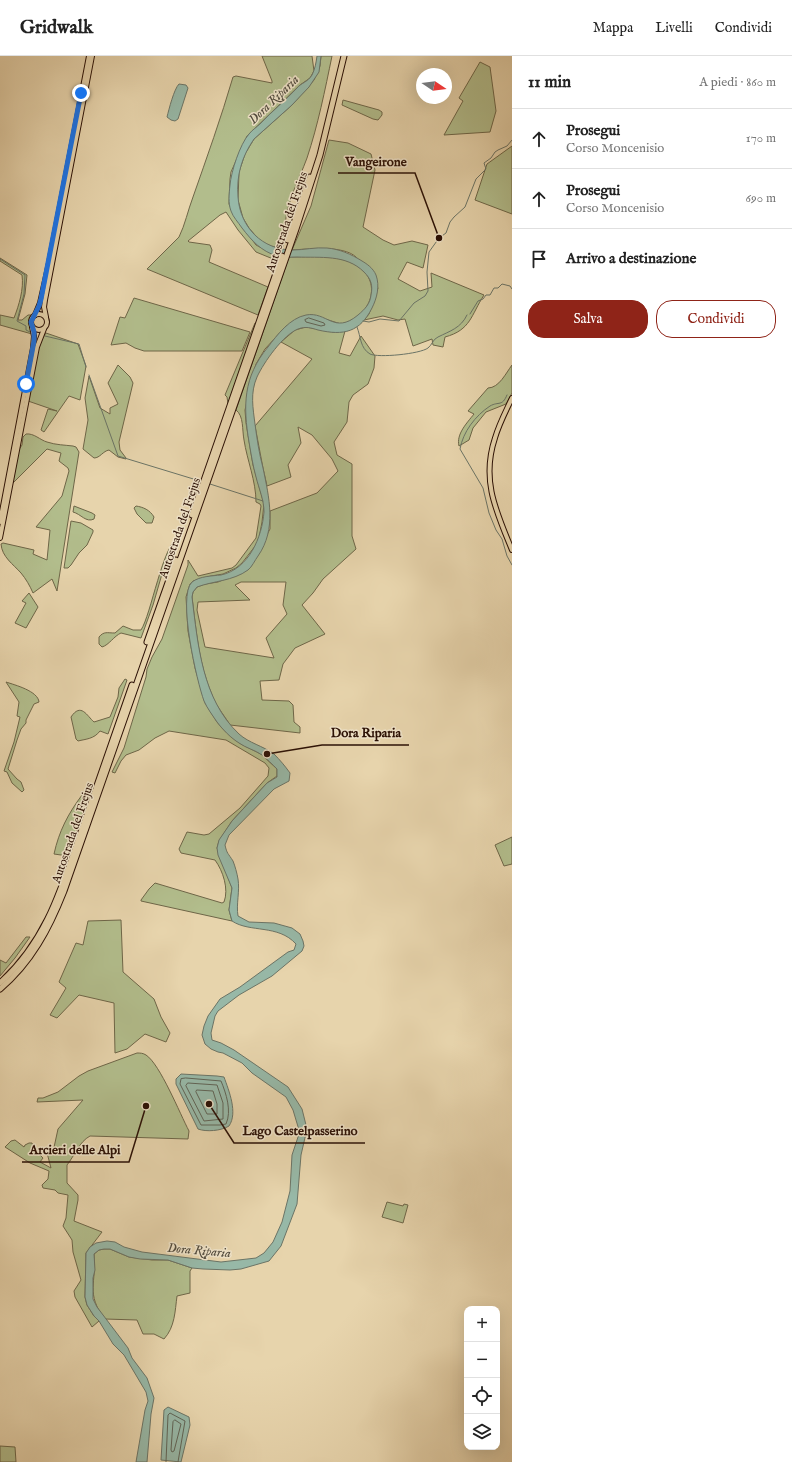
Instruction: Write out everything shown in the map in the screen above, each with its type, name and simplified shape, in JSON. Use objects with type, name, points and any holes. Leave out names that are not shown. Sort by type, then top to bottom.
[{"type":"highway","name":"Autostrada del Frejus","points":[[294,228],[317,152],[340,56]]},
{"type":"highway","name":"Autostrada del Frejus","points":[[0,989],[31,955],[45,934],[58,905],[323,144],[344,56]]},
{"type":"highway","name":"Autostrada del Frejus","points":[[0,983],[18,966],[34,944],[54,906],[176,564]]},
{"type":"main road","points":[[0,522],[33,348],[34,336],[32,319],[40,303],[49,263],[89,56]]},
{"type":"main road","points":[[0,538],[37,347],[44,329],[48,324],[44,307],[45,300],[92,56]]},
{"type":"main road","points":[[35,315],[40,314],[46,317]]},
{"type":"main road","points":[[32,327],[39,330],[44,329]]},
{"type":"main road","points":[[512,398],[495,437],[491,451],[489,471],[492,500],[512,550]]},
{"type":"green space","points":[[262,56],[312,56],[314,71],[310,78],[300,85],[247,136],[231,172],[229,204],[235,217],[256,245],[279,257],[278,261],[256,252],[226,212],[220,215],[188,241],[210,245],[212,250],[209,262],[268,287],[258,315],[147,269],[179,237],[233,77],[236,76],[272,83]]},
{"type":"green space","points":[[321,56],[332,56],[311,146],[288,208],[285,225],[289,229],[282,249],[261,242],[243,218],[238,200],[239,172],[245,154],[254,139],[292,105],[314,80],[320,66]]},
{"type":"green space","points":[[480,62],[490,67],[496,111],[490,132],[444,135],[463,101],[459,98]]},
{"type":"green space","points":[[343,100],[379,110],[382,112],[382,115],[378,120],[373,119],[342,105]]},
{"type":"green space","points":[[329,140],[348,143],[371,154],[375,170],[363,227],[394,245],[412,241],[428,245],[423,268],[407,262],[398,279],[420,291],[432,287],[431,273],[484,295],[465,326],[454,334],[445,337],[443,347],[433,345],[432,339],[413,346],[405,319],[398,320],[383,316],[364,320],[369,314],[378,288],[362,264],[350,253],[335,249],[292,250],[311,206]]},
{"type":"green space","points":[[512,146],[512,214],[475,200],[487,164]]},
{"type":"green space","points":[[289,257],[328,257],[343,259],[350,262],[361,268],[368,277],[371,286],[371,296],[368,305],[352,320],[341,324],[325,319],[286,326],[265,349],[256,364],[245,410],[253,465],[264,504],[259,538],[256,545],[242,563],[236,568],[223,574],[193,581],[190,584],[186,597],[188,631],[195,668],[205,703],[217,722],[225,731],[241,744],[261,754],[277,769],[277,776],[267,783],[232,821],[219,841],[217,848],[232,888],[229,910],[232,921],[141,900],[155,883],[222,903],[224,902],[226,892],[224,880],[215,860],[181,853],[179,849],[187,832],[204,835],[209,834],[240,808],[268,776],[269,768],[265,763],[226,740],[169,731],[155,738],[139,750],[126,755],[115,773],[112,772],[124,748],[146,677],[147,669],[162,639],[188,565],[188,560],[198,576],[232,568],[236,565],[256,538],[261,506],[256,502],[255,486],[245,448],[242,419],[236,410]]},
{"type":"green space","points":[[0,258],[27,275],[25,294],[18,320],[22,320],[28,315],[32,315],[29,322],[32,334],[0,325],[0,315],[14,318],[21,297],[22,275],[0,261]]},
{"type":"green space","points":[[134,298],[250,332],[242,351],[144,351],[126,343],[111,345],[120,317],[125,318]]},
{"type":"green space","points":[[255,323],[228,404],[227,397],[225,395]]},
{"type":"green space","points":[[306,327],[333,332],[345,331],[339,353],[350,356],[361,336],[375,356],[374,368],[368,384],[353,395],[349,402],[347,422],[334,442],[337,455],[352,464],[352,536],[356,549],[323,579],[302,605],[325,634],[295,648],[283,664],[279,680],[260,681],[262,700],[289,701],[293,705],[294,722],[300,727],[300,733],[230,725],[214,699],[204,672],[192,597],[193,592],[197,587],[218,582],[249,569],[270,529],[270,511],[317,493],[338,471],[332,459],[312,435],[298,427],[301,443],[288,465],[291,477],[267,486],[255,426],[312,359],[281,342],[295,330]],"holes":[[[241,582],[286,582],[283,605],[287,614],[266,638],[274,658],[205,647],[197,610],[198,602],[250,600],[235,585]]]},
{"type":"green space","points":[[46,333],[78,344],[86,366],[80,400],[69,396],[44,432],[41,430],[48,409],[57,411],[28,401],[34,365],[42,339]]},
{"type":"green space","points":[[118,365],[130,377],[133,383],[119,442],[120,450],[126,459],[118,457],[109,450],[94,458],[83,449],[88,420],[85,398],[89,376],[100,408],[110,414],[110,408],[118,404],[108,383]]},
{"type":"green space","points":[[512,365],[512,393],[506,404],[486,412],[473,428],[469,440],[459,446],[459,437],[465,425],[474,414],[468,411],[488,388],[496,386],[499,383]]},
{"type":"green space","points":[[26,434],[50,443],[76,447],[79,452],[57,591],[52,579],[33,593],[25,578],[3,553],[1,544],[3,543],[34,550],[33,554],[47,560],[50,530],[36,527],[62,496],[69,471],[68,468],[59,461],[61,453],[47,449],[12,484],[18,451],[22,445],[23,437]]},
{"type":"green space","points":[[74,506],[92,513],[95,515],[94,519],[88,520],[73,512]]},
{"type":"green space","points":[[136,506],[144,508],[150,512],[154,517],[152,523],[146,523],[137,514],[134,508]]},
{"type":"green space","points":[[71,521],[81,523],[93,530],[93,532],[87,545],[79,553],[71,565],[68,568],[64,568]]},
{"type":"green space","points":[[178,538],[162,574],[141,638],[121,633],[102,647],[99,644],[99,637],[104,633],[115,633],[123,626],[133,630],[141,630],[145,622],[167,553]]},
{"type":"green space","points":[[29,593],[38,607],[26,628],[15,623],[26,603],[22,601]]},
{"type":"green space","points":[[125,679],[127,680],[108,734],[100,731],[93,737],[78,741],[76,739],[71,717],[81,710],[94,722],[110,717],[118,697],[119,688]]},
{"type":"green space","points":[[6,682],[35,695],[39,702],[34,704],[26,723],[21,729],[8,769],[21,782],[24,790],[22,792],[12,783],[7,772],[4,771],[14,742],[20,717],[17,716],[19,702]]},
{"type":"green space","points":[[82,795],[88,797],[68,856],[54,854],[65,823],[72,809]]},
{"type":"green space","points":[[512,837],[512,864],[504,866],[495,845]]},
{"type":"green space","points":[[121,920],[123,972],[154,999],[161,1017],[170,1033],[166,1042],[145,1034],[127,1049],[115,1053],[114,1003],[79,995],[57,1018],[50,1015],[66,988],[59,982],[76,943],[83,945],[88,921]]},
{"type":"green space","points":[[26,937],[30,937],[0,976],[0,960],[6,963]]},
{"type":"green space","points":[[137,1053],[143,1053],[146,1055],[157,1068],[189,1131],[188,1139],[90,1136],[80,1145],[67,1165],[67,1183],[78,1195],[74,1221],[102,1232],[86,1253],[85,1297],[87,1305],[99,1321],[92,1327],[75,1297],[74,1291],[81,1280],[73,1252],[72,1240],[63,1226],[66,1218],[68,1195],[58,1193],[55,1190],[43,1188],[42,1185],[48,1179],[49,1171],[30,1163],[5,1147],[11,1141],[15,1140],[24,1147],[29,1143],[32,1143],[35,1154],[39,1154],[43,1158],[40,1162],[51,1168],[46,1149],[53,1152],[58,1129],[83,1100],[37,1102],[38,1098],[43,1098],[58,1092],[88,1071]]},
{"type":"green space","points":[[387,1202],[403,1206],[404,1204],[408,1205],[403,1223],[382,1217]]},
{"type":"green space","points":[[110,1249],[129,1257],[152,1260],[168,1260],[192,1268],[190,1271],[190,1293],[177,1296],[172,1324],[164,1339],[154,1334],[143,1334],[137,1320],[105,1319],[99,1310],[95,1302],[93,1288],[95,1264],[94,1254],[99,1250]]},
{"type":"green space","points":[[0,1446],[15,1447],[16,1462],[0,1462]]},
{"type":"water","points":[[317,56],[321,56],[319,72],[309,87],[292,105],[254,139],[246,152],[238,181],[240,208],[248,227],[255,235],[272,246],[293,250],[327,248],[349,254],[364,262],[372,268],[376,275],[378,283],[377,296],[367,316],[356,327],[343,332],[327,332],[308,328],[298,329],[292,332],[280,343],[264,364],[253,389],[253,412],[269,501],[270,524],[268,535],[264,546],[248,570],[229,579],[197,587],[193,592],[192,597],[204,670],[209,688],[217,705],[239,734],[247,740],[274,754],[290,773],[289,781],[274,789],[229,835],[225,845],[227,852],[233,861],[238,879],[238,916],[249,922],[274,923],[292,928],[300,934],[304,946],[302,951],[272,976],[239,995],[218,1011],[215,1016],[211,1033],[212,1040],[234,1050],[288,1087],[302,1109],[307,1129],[301,1155],[297,1204],[281,1246],[269,1261],[241,1269],[203,1269],[192,1268],[168,1260],[129,1257],[110,1249],[99,1250],[94,1254],[95,1270],[93,1278],[93,1299],[97,1307],[128,1348],[132,1358],[147,1378],[154,1398],[151,1414],[147,1462],[136,1462],[145,1410],[148,1401],[146,1392],[124,1355],[113,1344],[87,1305],[85,1297],[86,1253],[90,1247],[96,1243],[107,1241],[115,1242],[124,1247],[142,1252],[221,1262],[256,1258],[264,1253],[273,1242],[282,1222],[290,1191],[292,1155],[299,1130],[293,1110],[286,1097],[252,1073],[242,1063],[223,1053],[211,1049],[205,1044],[202,1035],[208,1016],[220,999],[240,987],[288,952],[294,950],[296,944],[289,938],[273,931],[247,927],[232,921],[229,910],[232,888],[218,855],[217,848],[219,840],[232,821],[267,783],[277,777],[277,769],[262,755],[242,745],[224,731],[204,701],[193,659],[187,621],[187,604],[188,590],[192,582],[202,577],[221,575],[231,572],[246,559],[257,541],[263,522],[264,508],[254,469],[246,416],[249,381],[260,358],[280,332],[289,323],[300,317],[313,315],[320,316],[337,323],[343,323],[350,321],[361,313],[370,301],[372,285],[368,277],[357,266],[349,262],[332,258],[279,257],[271,254],[257,245],[249,237],[234,217],[230,208],[229,195],[231,179],[239,151],[252,131],[312,75]]},
{"type":"water","points":[[179,84],[186,85],[188,88],[178,119],[175,121],[167,117],[170,104]]},
{"type":"water","points":[[181,1074],[224,1077],[233,1108],[232,1121],[229,1126],[214,1130],[198,1129],[176,1084],[176,1079]]},
{"type":"water","points":[[168,1407],[189,1417],[190,1425],[181,1462],[161,1460],[164,1410]]},
{"type":"waterway","points":[[363,321],[369,322],[380,319],[399,321],[414,303],[425,296],[428,291],[427,272],[429,252],[439,238],[446,233],[450,222],[465,207],[476,179],[486,169],[484,163],[491,158],[495,152],[507,146],[512,140]]},
{"type":"waterway","points":[[0,259],[25,275],[24,294],[17,321],[26,326],[26,330],[30,332]]},
{"type":"waterway","points":[[470,314],[478,301],[483,299],[486,295],[490,295],[494,288],[498,288],[502,284],[510,286],[512,289]]},
{"type":"waterway","points":[[357,327],[364,349],[367,352],[381,356],[399,355],[417,352],[428,348],[436,338],[451,331],[462,323],[467,315]]},
{"type":"waterway","points":[[45,336],[79,344],[86,367]]},
{"type":"waterway","points":[[89,375],[118,456],[200,481]]},
{"type":"waterway","points":[[507,395],[504,401],[490,406],[470,425],[460,449],[483,488],[489,513],[496,530],[502,539],[507,556],[512,565]]},
{"type":"waterway","points":[[210,484],[263,501]]},
{"type":"place","name":"Vangeirone","points":[[439,238]]},
{"type":"place","name":"Dora Riparia","points":[[267,754]]},
{"type":"place","name":"Lago Castelpasserino","points":[[209,1104]]},
{"type":"place","name":"Arcieri delle Alpi","points":[[146,1106]]},
{"type":"route","points":[[26,384],[34,341],[34,332],[31,322],[39,306],[49,263],[81,93]]}]
